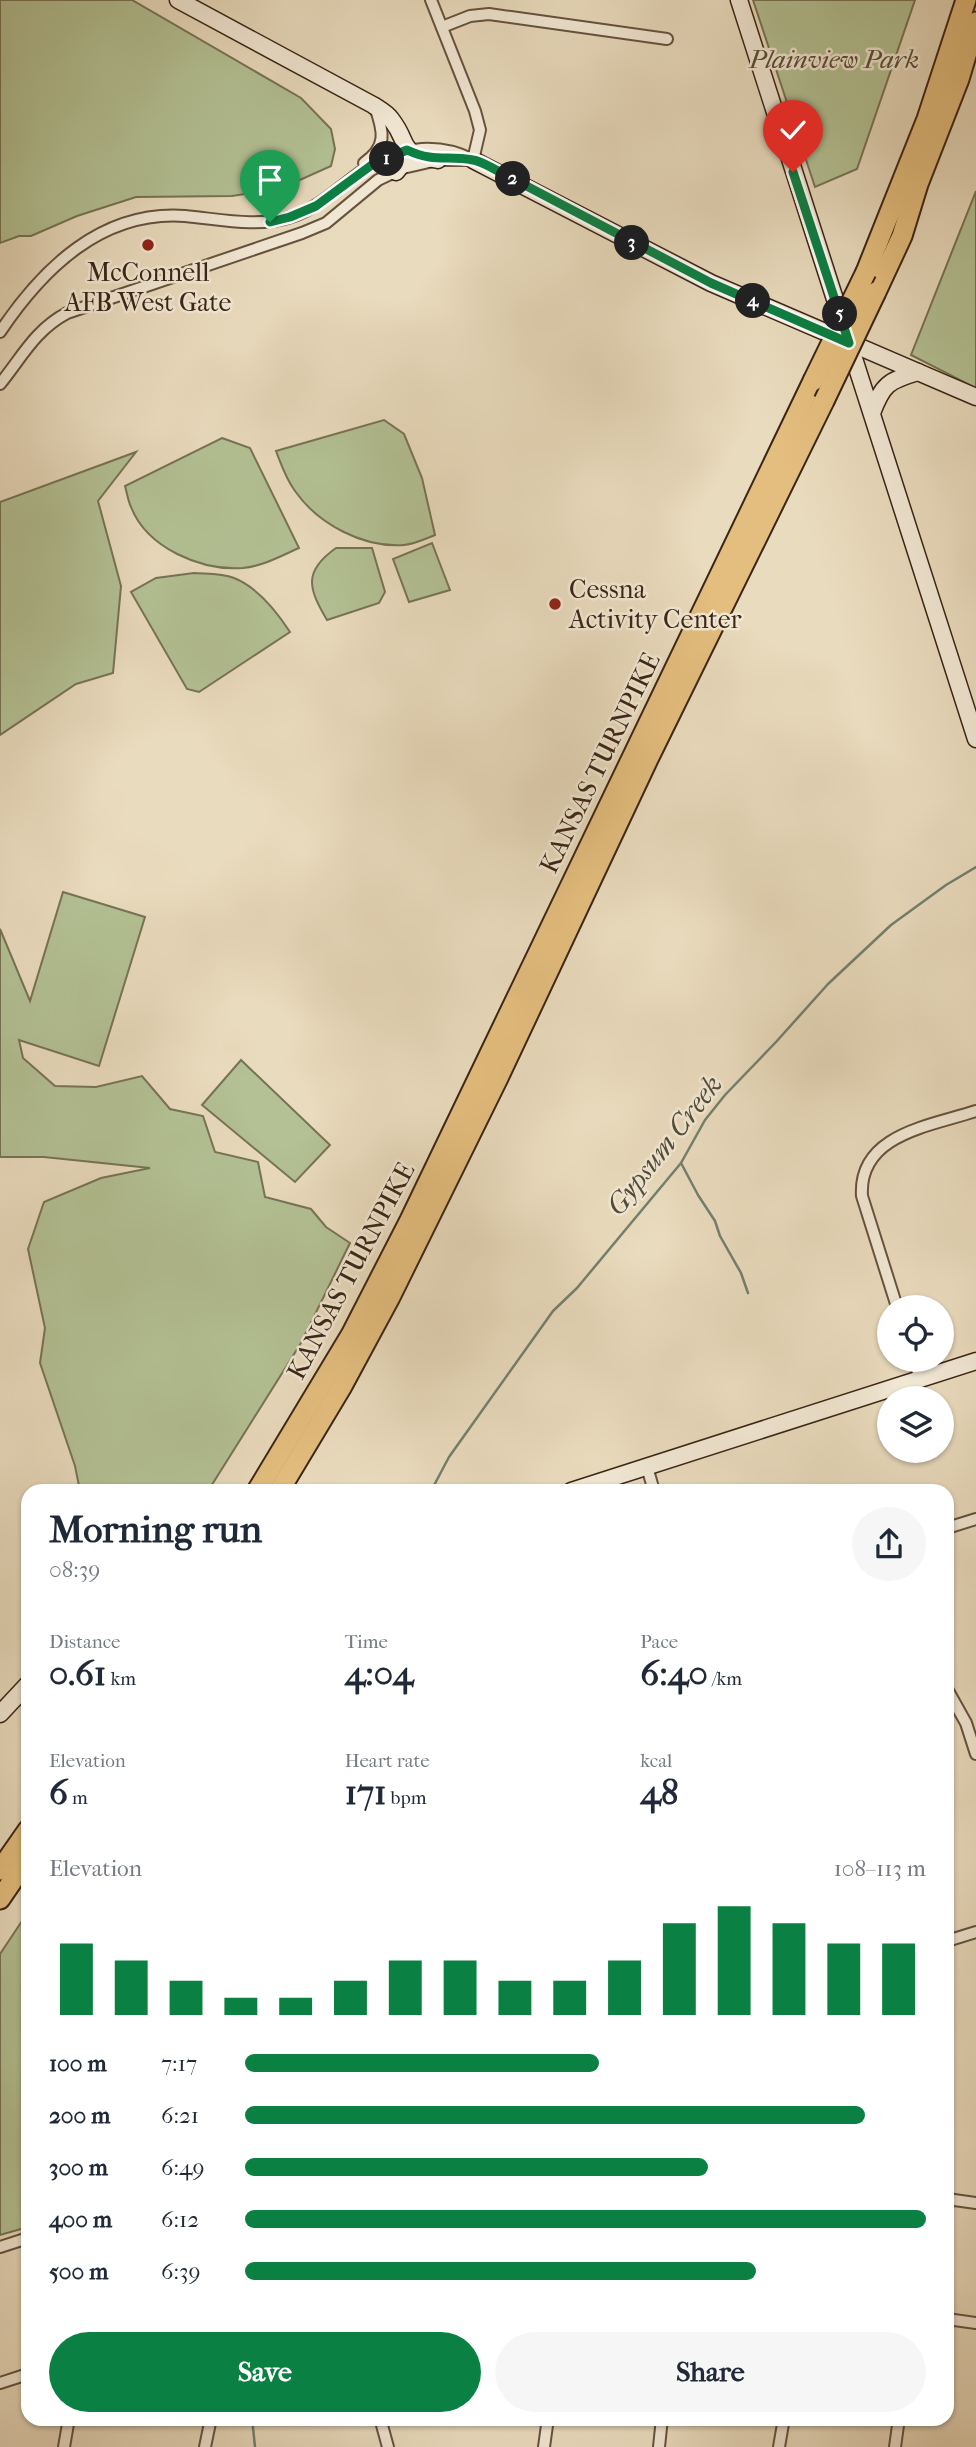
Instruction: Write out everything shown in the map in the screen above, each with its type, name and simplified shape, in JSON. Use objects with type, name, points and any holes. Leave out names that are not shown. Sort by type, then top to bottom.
[{"type":"highway","name":"KANSAS TURNPIKE","points":[[261,1484],[351,1335],[410,1220],[866,272],[927,119],[966,0]]},
{"type":"highway","name":"KANSAS TURNPIKE","points":[[283,1484],[342,1386],[390,1297],[498,1079],[654,747],[876,292],[902,236],[918,184],[959,79],[976,22]]},
{"type":"highway","points":[[0,1870],[21,1839]]},
{"type":"highway","points":[[0,1899],[21,1868]]},
{"type":"main road","points":[[178,0],[373,105],[391,118],[407,150],[421,157],[438,160]]},
{"type":"main road","points":[[739,0],[976,739]]},
{"type":"main road","points":[[396,172],[404,162],[407,150]]},
{"type":"main road","points":[[473,160],[701,278],[976,397]]},
{"type":"main road","points":[[872,413],[884,386],[895,379],[918,372]]},
{"type":"main road","points":[[593,1484],[976,1361]]},
{"type":"main road","points":[[0,1714],[21,1692]]},
{"type":"street","points":[[430,0],[475,111],[480,130],[473,160]]},
{"type":"street","points":[[442,27],[470,16],[489,14],[667,38]]},
{"type":"street","points":[[346,183],[380,147],[381,123],[373,105]]},
{"type":"street","points":[[0,332],[51,271],[84,242],[115,226],[154,216],[270,222],[316,206],[373,164],[407,150],[441,148],[458,152],[473,160]]},
{"type":"street","points":[[0,384],[37,334],[49,323],[67,313],[302,233],[326,222],[378,180],[396,172],[438,160],[473,160]]},
{"type":"street","points":[[893,1295],[862,1196],[861,1183],[866,1167],[879,1148],[894,1138],[976,1111]]},
{"type":"street","points":[[918,1372],[920,1379]]},
{"type":"street","points":[[647,1467],[652,1484]]},
{"type":"street","points":[[954,1526],[976,1519]]},
{"type":"street","points":[[954,1702],[966,1723],[976,1754]]},
{"type":"street","points":[[954,1939],[976,1932]]},
{"type":"street","points":[[954,2200],[976,2203]]},
{"type":"street","points":[[0,2247],[21,2240]]},
{"type":"street","points":[[954,2320],[976,2323]]},
{"type":"street","points":[[0,2383],[21,2376]]},
{"type":"street","points":[[64,2447],[68,2426]]},
{"type":"street","points":[[205,2447],[209,2426]]},
{"type":"street","points":[[544,2447],[547,2426]]},
{"type":"street","points":[[659,2447],[661,2426]]},
{"type":"street","points":[[779,2447],[782,2426]]},
{"type":"street","points":[[895,2447],[898,2426]]},
{"type":"street","points":[[373,2441],[387,2442]]},
{"type":"green space","points":[[0,0],[132,0],[301,98],[331,129],[335,149],[331,166],[282,188],[232,196],[136,197],[77,216],[31,236],[19,236],[0,243]]},
{"type":"green space","name":"Plainview Park","points":[[753,0],[915,0],[857,169],[815,187]]},
{"type":"green space","points":[[976,191],[976,388],[911,355]]},
{"type":"green space","points":[[384,420],[404,434],[422,478],[435,535],[408,544],[388,545],[358,538],[343,532],[316,514],[295,491],[276,451]]},
{"type":"green space","points":[[222,438],[250,448],[299,548],[250,567],[210,566],[177,554],[162,545],[139,522],[130,505],[125,486]]},
{"type":"green space","points":[[136,452],[98,501],[121,586],[113,673],[76,684],[0,735],[0,502]]},
{"type":"green space","points":[[432,543],[450,590],[409,602],[393,559]]},
{"type":"green space","points":[[336,548],[372,548],[385,592],[379,603],[327,620],[313,590],[313,573]]},
{"type":"green space","points":[[194,573],[224,575],[251,587],[279,616],[290,632],[199,692],[187,689],[131,592],[156,578]]},
{"type":"green space","points":[[63,892],[145,917],[99,1066],[19,1040],[23,1058],[55,1086],[96,1087],[142,1076],[170,1109],[203,1116],[215,1152],[258,1162],[265,1197],[311,1209],[326,1227],[350,1243],[301,1343],[212,1484],[79,1484],[40,1363],[45,1328],[28,1249],[44,1202],[101,1178],[150,1168],[44,1157],[0,1157],[0,929],[30,1001]]},
{"type":"green space","points":[[241,1060],[330,1145],[295,1182],[202,1105]]},
{"type":"green space","points":[[21,1922],[21,2229],[0,2235],[0,1954]]},
{"type":"waterway","name":"Gypsum Creek","points":[[435,1484],[449,1457],[553,1311],[577,1288],[681,1163],[705,1120],[725,1095],[828,984],[891,925],[976,867]]},
{"type":"waterway","points":[[681,1163],[715,1221],[748,1293]]},
{"type":"waterway","name":"Gypsum Creek","points":[[253,2426],[255,2447]]},
{"type":"place","name":"McConnell AFB West Gate","points":[[148,245]]},
{"type":"place","name":"Cessna Activity Center","points":[[555,604]]},
{"type":"route","points":[[270,222],[316,206],[373,164],[407,150],[421,157],[438,160],[473,160],[711,283],[849,343],[793,172]]}]
